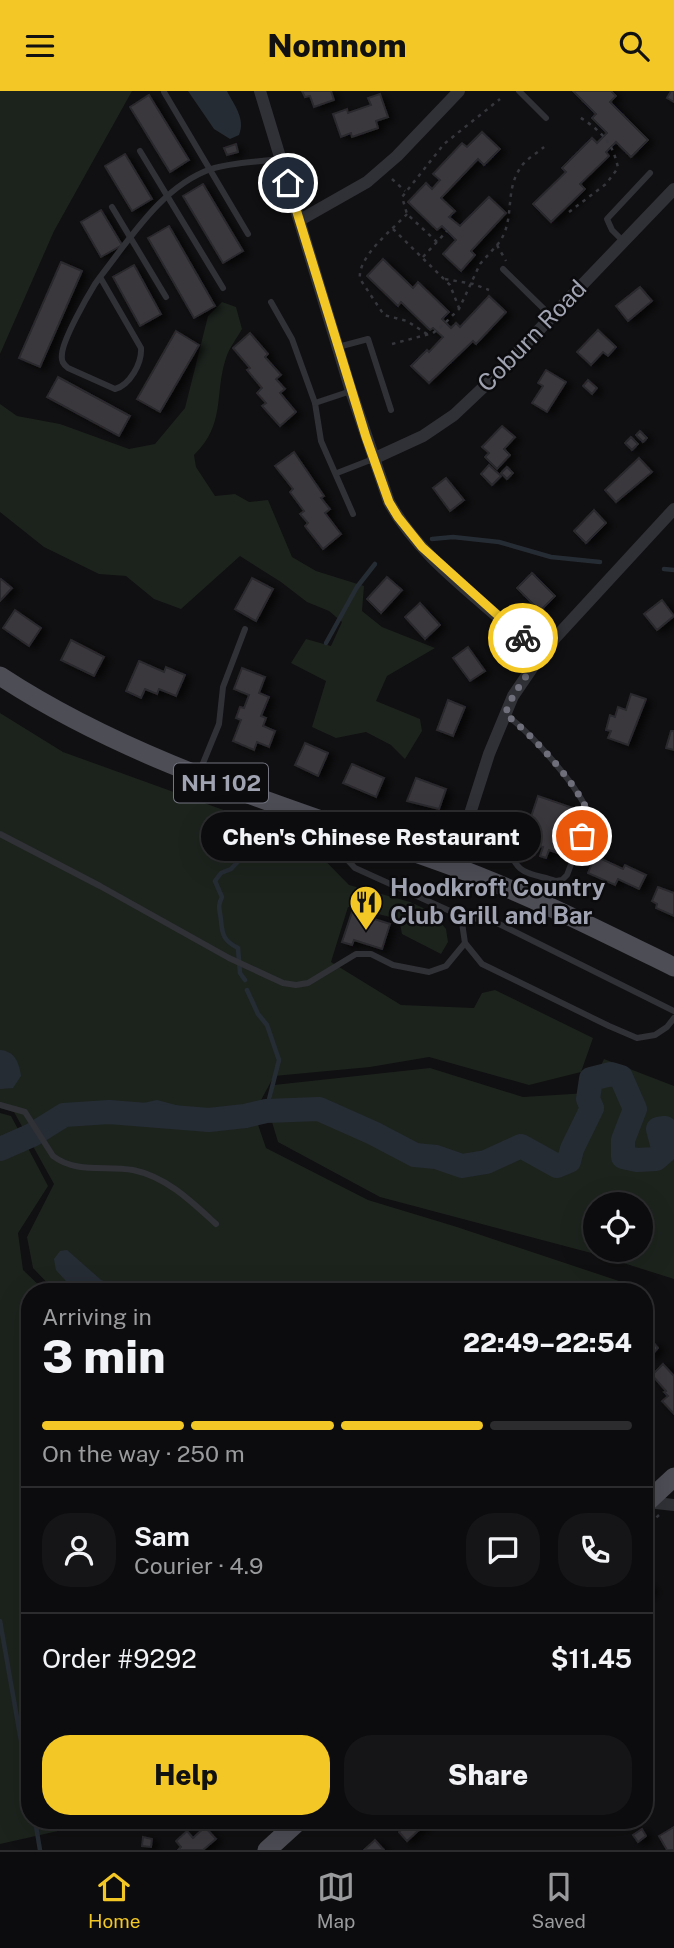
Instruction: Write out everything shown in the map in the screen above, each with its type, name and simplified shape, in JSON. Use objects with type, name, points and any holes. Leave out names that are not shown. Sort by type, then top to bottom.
[{"type":"main road","name":"NH 102","points":[[0,676],[43,704],[198,775],[453,867],[554,909],[674,967]]},
{"type":"main road","points":[[653,1496],[674,1477]]},
{"type":"main road","points":[[267,1850],[290,1829]]},
{"type":"street","points":[[260,91],[351,391],[389,502],[422,547],[540,655]]},
{"type":"street","points":[[300,220],[349,194],[384,169],[459,91]]},
{"type":"street","name":"Coburn Road","points":[[373,459],[424,436],[454,415],[674,189]]},
{"type":"street","points":[[453,867],[489,754],[513,696],[540,655],[674,509]]},
{"type":"street","points":[[653,1504],[674,1506]]},
{"type":"lane","points":[[519,91],[546,118]]},
{"type":"lane","points":[[164,92],[248,234]]},
{"type":"lane","points":[[140,151],[223,288]]},
{"type":"lane","points":[[100,277],[141,348],[139,361],[126,385],[116,389],[68,368],[63,364],[62,358],[64,345],[100,277],[131,238],[185,181],[210,169],[281,159]]},
{"type":"lane","points":[[624,242],[612,230],[607,219],[650,173]]},
{"type":"lane","points":[[112,207],[166,297]]},
{"type":"lane","points":[[503,268],[551,316]]},
{"type":"lane","points":[[271,302],[292,339],[315,403],[321,441],[353,514]]},
{"type":"lane","points":[[338,347],[368,339],[391,410]]},
{"type":"lane","points":[[315,403],[351,391]]},
{"type":"lane","points":[[337,473],[373,459]]},
{"type":"lane","points":[[198,775],[219,724],[223,687],[245,629]]},
{"type":"lane","points":[[465,828],[508,844],[517,866],[556,881],[567,875],[589,817],[583,799],[522,726],[505,714]]},
{"type":"lane","points":[[335,826],[334,840],[355,868],[461,916],[495,922],[674,1011]]},
{"type":"lane","points":[[0,834],[229,958],[283,983],[308,983],[356,954],[371,954],[393,965],[429,972],[446,966],[465,943]]},
{"type":"lane","points":[[461,916],[465,943],[482,964],[637,1038],[655,1035],[674,1018]]},
{"type":"lane","points":[[0,1105],[25,1112],[59,1161],[75,1167],[133,1170],[155,1177],[185,1196],[216,1224]]},
{"type":"path","points":[[437,242],[407,214],[402,197],[444,144],[500,99]]},
{"type":"path","points":[[569,212],[606,184],[618,168],[611,144],[596,127],[578,116]]},
{"type":"path","points":[[392,344],[438,330],[459,309],[480,264],[508,230],[517,171],[544,147]]},
{"type":"path","points":[[393,179],[405,191]]},
{"type":"path","points":[[407,214],[365,259],[359,272],[360,279],[384,315],[407,321],[427,334]]},
{"type":"path","points":[[393,229],[445,279],[455,295],[459,309]]},
{"type":"path","points":[[422,257],[447,231]]},
{"type":"path","points":[[498,245],[506,259],[503,268]]},
{"type":"path","points":[[445,279],[470,283],[489,290]]},
{"type":"shaded area","points":[[0,91],[132,91],[54,231],[0,354]]},
{"type":"shaded area","points":[[188,91],[227,91],[240,118],[239,135],[230,139],[214,129]]},
{"type":"shaded area","points":[[222,302],[236,307],[242,329],[226,358],[215,420],[211,432],[194,455],[196,467],[215,496],[235,494],[249,502],[268,500],[292,557],[316,571],[364,586],[362,611],[382,627],[435,648],[387,676],[376,701],[420,719],[422,731],[405,759],[391,745],[366,732],[336,738],[312,727],[326,681],[291,663],[306,639],[331,646],[342,622],[329,611],[307,602],[240,556],[181,609],[154,599],[126,576],[99,574],[44,547],[0,512],[0,404],[17,416],[60,424],[129,449],[155,444],[185,408],[208,316]]},
{"type":"shaded area","points":[[0,713],[63,752],[304,839],[349,885],[410,902],[432,912],[446,929],[448,942],[441,954],[402,934],[399,919],[348,907],[331,962],[401,1005],[474,1008],[482,993],[495,990],[593,1038],[581,1072],[529,1085],[429,1057],[370,1067],[274,1076],[254,1113],[266,1148],[368,1200],[625,1283],[47,1283],[33,1268],[27,1237],[54,1184],[14,1112],[0,1108]]},
{"type":"shaded area","points":[[0,1050],[13,1055],[19,1067],[21,1076],[13,1088],[0,1089]]},
{"type":"shaded area","points":[[604,1059],[674,1086],[674,1279],[620,1262],[653,1262],[653,1192],[583,1192],[583,1251],[380,1197],[278,1142],[269,1112],[274,1085],[430,1068],[523,1097],[588,1093]]},
{"type":"shaded area","points":[[157,1100],[213,1115],[262,1108],[265,1120],[219,1129],[160,1114],[144,1114],[111,1124],[72,1121],[75,1112],[120,1108]]},
{"type":"shaded area","points":[[0,1113],[11,1116],[48,1186],[18,1233],[23,1270],[37,1283],[21,1283],[21,1829],[67,1829],[0,1844]]},
{"type":"shaded area","points":[[67,1250],[101,1280],[110,1283],[68,1283],[56,1270],[54,1259],[60,1251]]},
{"type":"building","points":[[302,91],[331,91],[334,100],[314,107],[310,96],[305,97]]},
{"type":"building","points":[[573,91],[611,91],[616,96],[610,102],[648,140],[631,157],[616,142],[606,152],[609,156],[580,184],[585,189],[551,222],[533,204],[566,172],[562,168],[592,138],[597,143],[607,133],[592,118],[596,114]]},
{"type":"building","points":[[671,91],[674,91],[674,102],[667,98]]},
{"type":"building","points":[[380,94],[388,117],[376,121],[378,128],[352,137],[351,133],[341,137],[333,114],[347,109],[348,113],[371,105],[368,98]]},
{"type":"building","points":[[149,95],[189,160],[170,172],[130,107]]},
{"type":"building","points":[[482,132],[500,149],[484,165],[478,159],[441,198],[455,211],[449,217],[460,226],[489,197],[506,213],[471,251],[475,255],[461,271],[443,254],[456,240],[442,226],[437,230],[408,202],[426,183],[432,189],[440,180],[433,174],[462,143],[467,147]]},
{"type":"building","points":[[236,144],[238,152],[227,155],[224,148]]},
{"type":"building","points":[[125,154],[152,199],[132,211],[105,166]]},
{"type":"building","points":[[203,184],[243,251],[223,263],[183,196]]},
{"type":"building","points":[[101,210],[122,245],[101,257],[81,222]]},
{"type":"building","points":[[169,226],[215,306],[194,318],[148,238]]},
{"type":"building","points":[[383,259],[413,288],[418,282],[449,312],[442,319],[451,328],[456,323],[460,327],[489,296],[506,312],[476,344],[473,341],[429,383],[411,366],[443,337],[433,328],[430,330],[401,302],[398,306],[367,276]]},
{"type":"building","points":[[61,262],[82,271],[40,367],[19,358]]},
{"type":"building","points":[[134,265],[161,314],[140,326],[113,277]]},
{"type":"building","points":[[640,287],[652,301],[628,321],[616,306]]},
{"type":"building","points":[[598,330],[616,347],[608,356],[603,352],[591,365],[577,352]]},
{"type":"building","points":[[176,331],[199,345],[160,412],[137,399]]},
{"type":"building","points":[[250,333],[268,354],[265,357],[281,375],[276,379],[285,389],[280,393],[296,412],[280,426],[262,406],[266,403],[257,393],[262,388],[233,348]]},
{"type":"building","points":[[546,370],[566,382],[547,412],[532,403],[543,386],[538,383]]},
{"type":"building","points":[[58,377],[130,416],[119,436],[47,397]]},
{"type":"building","points":[[588,380],[597,388],[592,394],[583,386]]},
{"type":"building","points":[[502,426],[515,437],[504,449],[510,455],[497,469],[485,457],[489,453],[482,447]]},
{"type":"building","points":[[640,431],[647,438],[643,442],[636,435]]},
{"type":"building","points":[[631,437],[638,444],[632,450],[625,443]]},
{"type":"building","points":[[294,452],[324,496],[321,498],[330,509],[325,513],[341,534],[323,549],[305,526],[308,523],[300,514],[304,511],[290,492],[293,489],[275,466]]},
{"type":"building","points":[[639,458],[652,472],[616,502],[605,490]]},
{"type":"building","points":[[489,465],[501,476],[492,485],[481,474]]},
{"type":"building","points":[[507,467],[513,473],[507,479],[501,473]]},
{"type":"building","points":[[446,478],[464,500],[450,511],[433,488]]},
{"type":"building","points":[[594,510],[606,523],[586,543],[574,531]]},
{"type":"building","points":[[532,573],[555,596],[540,611],[517,588]]},
{"type":"building","points":[[387,577],[402,590],[381,613],[367,599]]},
{"type":"building","points":[[252,578],[273,589],[256,621],[235,609]]},
{"type":"building","points":[[1,579],[12,588],[0,601],[0,581]]},
{"type":"building","points":[[662,600],[674,616],[657,630],[644,614]]},
{"type":"building","points":[[420,603],[440,625],[425,639],[405,617]]},
{"type":"building","points":[[15,610],[41,628],[29,646],[3,628]]},
{"type":"building","points":[[71,640],[104,657],[94,676],[61,660]]},
{"type":"building","points":[[468,647],[485,671],[470,681],[453,658]]},
{"type":"building","points":[[139,661],[164,672],[166,667],[185,675],[176,696],[159,689],[157,694],[145,689],[141,698],[126,691]]},
{"type":"building","points":[[242,668],[265,677],[259,693],[269,697],[261,716],[266,718],[263,726],[275,731],[269,747],[257,742],[254,750],[233,741],[241,720],[236,718],[249,695],[234,689]]},
{"type":"building","points":[[631,694],[646,699],[628,745],[608,738],[611,731],[606,730],[610,715],[615,717],[618,707],[626,710]]},
{"type":"building","points":[[448,700],[465,707],[453,736],[437,730]]},
{"type":"building","points":[[671,731],[674,731],[674,750],[666,748]]},
{"type":"building","points":[[305,743],[328,753],[318,776],[295,765]]},
{"type":"building","points":[[352,764],[384,778],[376,797],[343,783]]},
{"type":"building","points":[[416,778],[446,789],[439,809],[407,801]]},
{"type":"building","points":[[538,796],[576,809],[565,841],[570,843],[566,856],[549,850],[546,858],[540,856],[543,847],[529,842],[532,831],[527,829]]},
{"type":"building","points":[[595,856],[623,869],[625,865],[646,875],[639,889],[618,879],[615,885],[588,873]]},
{"type":"building","points":[[658,887],[674,893],[674,916],[656,908],[657,904],[652,901]]},
{"type":"building","name":"Hoodkroft Country Club Grill and Bar","points":[[352,912],[390,924],[382,949],[354,940],[352,945],[342,942]]},
{"type":"building","points":[[663,1364],[674,1376],[674,1414],[662,1401],[668,1396],[653,1374]]},
{"type":"building","points":[[674,1827],[674,1850],[667,1850],[659,1836]]},
{"type":"building","points":[[203,1829],[207,1829],[216,1839],[203,1850],[178,1850],[181,1847],[176,1841],[187,1831],[193,1838]]},
{"type":"building","points":[[402,1829],[420,1829],[407,1841],[399,1832]]},
{"type":"building","points":[[642,1829],[646,1836],[638,1842],[633,1835]]},
{"type":"building","points":[[143,1837],[152,1839],[151,1847],[142,1846]]},
{"type":"building","points":[[375,1840],[384,1850],[364,1850]]},
{"type":"waterway","points":[[432,539],[453,537],[499,542],[551,557],[600,562]]},
{"type":"waterway","points":[[326,643],[357,587],[375,564]]},
{"type":"waterway","points":[[664,569],[674,570]]},
{"type":"waterway","points":[[245,980],[240,973],[238,948],[223,934],[219,909],[222,897],[215,881],[247,852],[259,855],[273,851],[280,838]]},
{"type":"waterway","points":[[247,990],[258,1014],[267,1025],[279,1060],[266,1111]]},
{"type":"waterway","points":[[0,1149],[32,1135],[64,1115],[109,1112],[209,1120],[266,1111],[319,1109],[415,1155],[436,1157],[462,1166],[486,1162],[521,1146],[557,1166],[569,1161],[592,1108],[588,1099],[591,1079],[611,1074],[621,1077],[635,1109],[623,1140],[623,1157],[637,1160],[656,1159],[664,1152],[658,1129],[665,1128],[674,1137]]},
{"type":"waterway","points":[[0,1621],[21,1741]]},
{"type":"waterway","points":[[36,1829],[40,1850]]},
{"type":"way so far","points":[[523,638],[540,655],[513,696],[505,714],[522,726],[583,799],[589,817],[582,836]]},
{"type":"place","name":"Chen's Chinese Restaurant","points":[[582,836]]},
{"type":"place","name":"Hoodkroft Country Club Grill and Bar","points":[[366,932]]},
{"type":"route","points":[[288,183],[380,482],[389,502],[408,531],[435,561],[523,638]]}]
